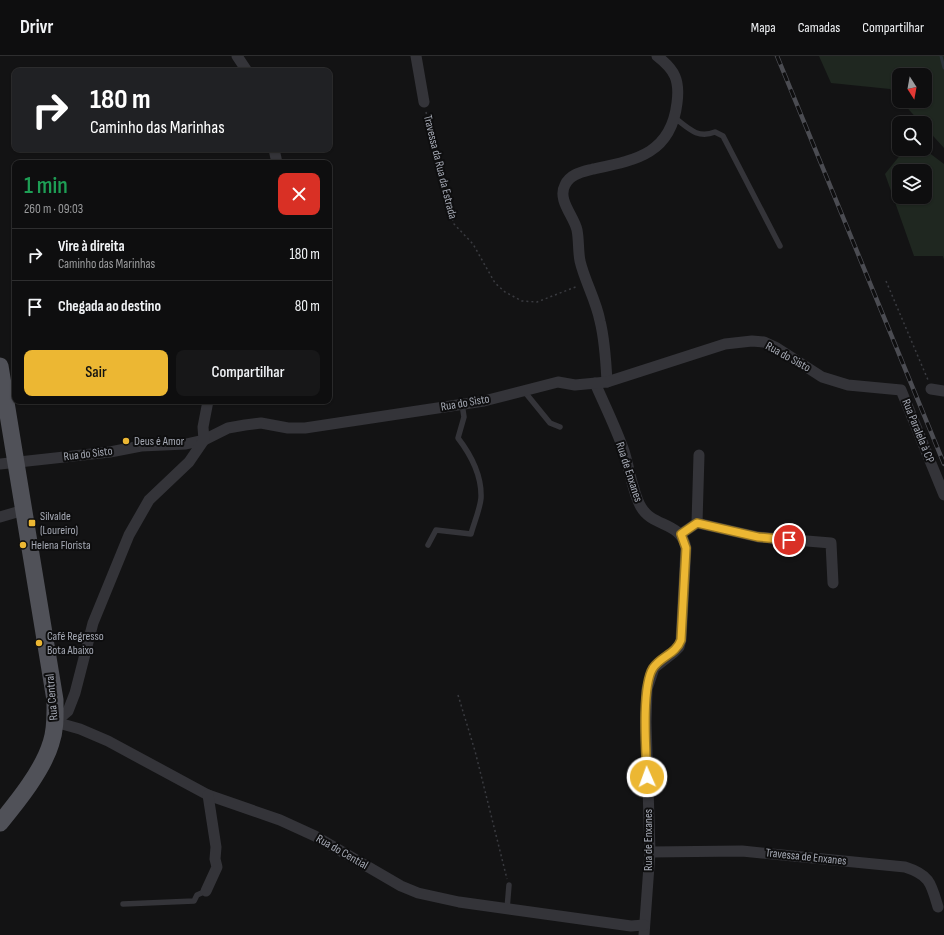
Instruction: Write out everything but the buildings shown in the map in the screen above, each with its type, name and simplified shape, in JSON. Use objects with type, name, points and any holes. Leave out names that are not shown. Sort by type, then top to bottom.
[{"type":"main road","name":"Rua Central","points":[[0,366],[8,463],[24,510],[55,700],[55,722],[51,743],[41,765],[18,801],[0,823]]},
{"type":"street","points":[[237,56],[245,68]]},
{"type":"street","name":"Travessa da Rua da Estrada","points":[[416,56],[424,102]]},
{"type":"street","points":[[607,382],[601,322],[580,260],[577,230],[563,198],[564,186],[570,178],[580,172],[643,156],[662,143],[675,118],[678,97],[677,78],[666,62],[657,56]]},
{"type":"street","name":"Rua do Sisto","points":[[8,463],[110,452],[141,446],[186,444],[204,440],[228,428],[261,423],[288,428],[305,428],[462,404],[558,382],[575,385],[607,382],[725,344],[752,341],[764,342],[777,348],[822,377],[848,385],[901,390]]},
{"type":"street","name":"Rua de Enxanes","points":[[595,383],[622,446],[640,506],[653,519],[681,534],[686,548],[681,640],[679,647],[654,668],[648,689],[646,722],[650,852],[644,930]]},
{"type":"street","points":[[931,389],[944,391]]},
{"type":"street","name":"Rua Paralela à CP","points":[[901,390],[944,495]]},
{"type":"street","points":[[55,722],[68,711],[75,693],[93,623],[129,535],[149,500],[189,462],[204,440],[203,427],[207,404]]},
{"type":"street","points":[[697,523],[699,455]]},
{"type":"street","points":[[0,517],[24,510]]},
{"type":"street","points":[[681,534],[697,523],[758,537],[831,543],[834,583]]},
{"type":"street","name":"Rua do Cential","points":[[55,722],[80,729],[108,741],[208,795],[287,823],[315,836],[401,886],[418,893],[459,902],[631,926],[644,930]]},
{"type":"street","points":[[206,891],[217,867],[214,859],[216,847],[208,795]]},
{"type":"street","name":"Travessa de Enxanes","points":[[650,852],[742,851],[905,867],[925,875],[931,883],[938,907]]},
{"type":"lane","points":[[675,118],[698,134],[705,136],[715,132],[723,136],[780,246]]},
{"type":"lane","points":[[524,391],[550,423],[560,427]]},
{"type":"lane","points":[[428,545],[436,530],[471,534],[481,498],[477,473],[471,455],[458,438],[464,417],[462,404]]},
{"type":"lane","points":[[507,909],[508,885]]},
{"type":"lane","points":[[123,904],[194,901],[197,895],[206,891]]},
{"type":"path","name":"Travessa da Rua da Estrada","points":[[424,102],[446,201],[454,224],[473,244],[495,283],[505,292],[522,301],[537,302],[587,283]]},
{"type":"path","points":[[886,280],[931,389]]},
{"type":"path","points":[[458,696],[475,751],[508,885]]},
{"type":"shaded area","points":[[819,56],[944,56],[944,148],[932,135],[932,116],[915,116],[907,108],[932,108],[932,68],[892,68],[892,91],[890,89],[831,83]]},
{"type":"shaded area","points":[[932,155],[944,164],[944,260],[943,256],[914,256],[896,204],[932,204],[932,164],[893,164],[899,156]]},
{"type":"shaded area","points":[[892,165],[892,194],[885,174]]},
{"type":"waterway","points":[[941,56],[944,68]]},
{"type":"railway","points":[[777,56],[944,464]]},
{"type":"place","name":"Deus é Amor","points":[[126,441]]},
{"type":"place","name":"Silvalde (Loureiro)","points":[[32,523]]},
{"type":"place","name":"Helena Florista","points":[[23,545]]},
{"type":"place","name":"Café Regresso Bota Abaixo","points":[[39,643]]},
{"type":"route","points":[[647,777],[646,722],[650,676],[660,661],[679,647],[681,640],[686,558],[685,540],[681,534],[697,523],[758,537],[789,540]]}]
